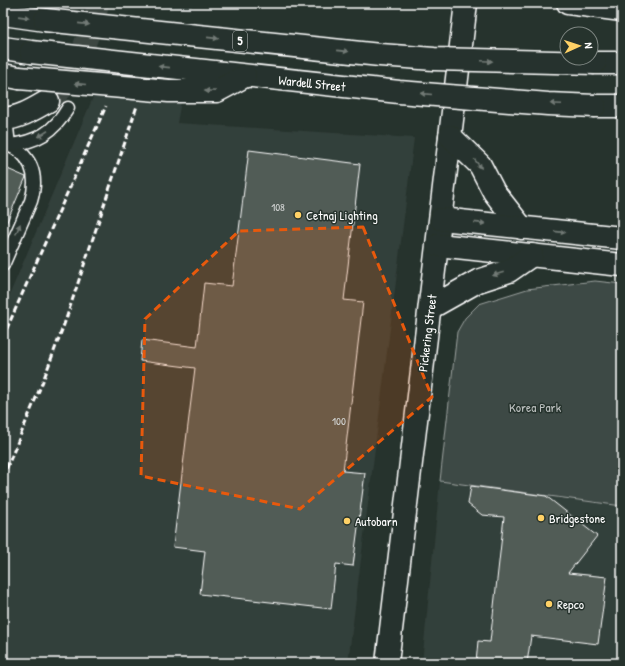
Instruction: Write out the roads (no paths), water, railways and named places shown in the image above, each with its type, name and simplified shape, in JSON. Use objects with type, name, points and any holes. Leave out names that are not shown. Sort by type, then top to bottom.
[{"type":"main road","name":"Pickering Street","points":[[387,663],[466,3]]},
{"type":"main road","points":[[568,3],[622,10]]},
{"type":"main road","name":"5","points":[[3,14],[45,20],[352,52],[434,59],[622,63]]},
{"type":"main road","name":"Wardell Street","points":[[3,48],[399,92],[548,104],[622,106]]},
{"type":"main road","points":[[11,77],[162,90],[217,91],[245,76]]},
{"type":"main road","points":[[4,119],[20,116],[32,110],[58,104]]},
{"type":"main road","points":[[450,136],[480,165],[494,192],[522,228]]},
{"type":"main road","points":[[441,219],[622,238]]},
{"type":"main road","points":[[438,245],[622,265]]},
{"type":"main road","points":[[430,308],[478,281],[508,271],[532,255]]},
{"type":"lane","points":[[6,145],[21,144],[44,135],[54,127],[62,117],[58,104]]},
{"type":"lane","points":[[4,119],[6,145]]},
{"type":"lane","points":[[3,265],[31,201],[34,190],[32,168],[27,158],[19,150],[6,145]]},
{"type":"tunnel","points":[[48,101],[63,88],[74,74],[96,13],[98,3]]},
{"type":"railway","points":[[3,337],[106,106]]},
{"type":"railway","points":[[3,477],[43,381],[66,319],[137,106]]},
{"type":"place","name":"Cetnaj Lighting","points":[[298,215]]},
{"type":"place","name":"Bridgestone","points":[[541,518]]},
{"type":"place","name":"Autobarn","points":[[347,521]]},
{"type":"place","name":"Repco","points":[[549,604]]},
{"type":"park label","name":"Korea Park","points":[[535,407]]}]
